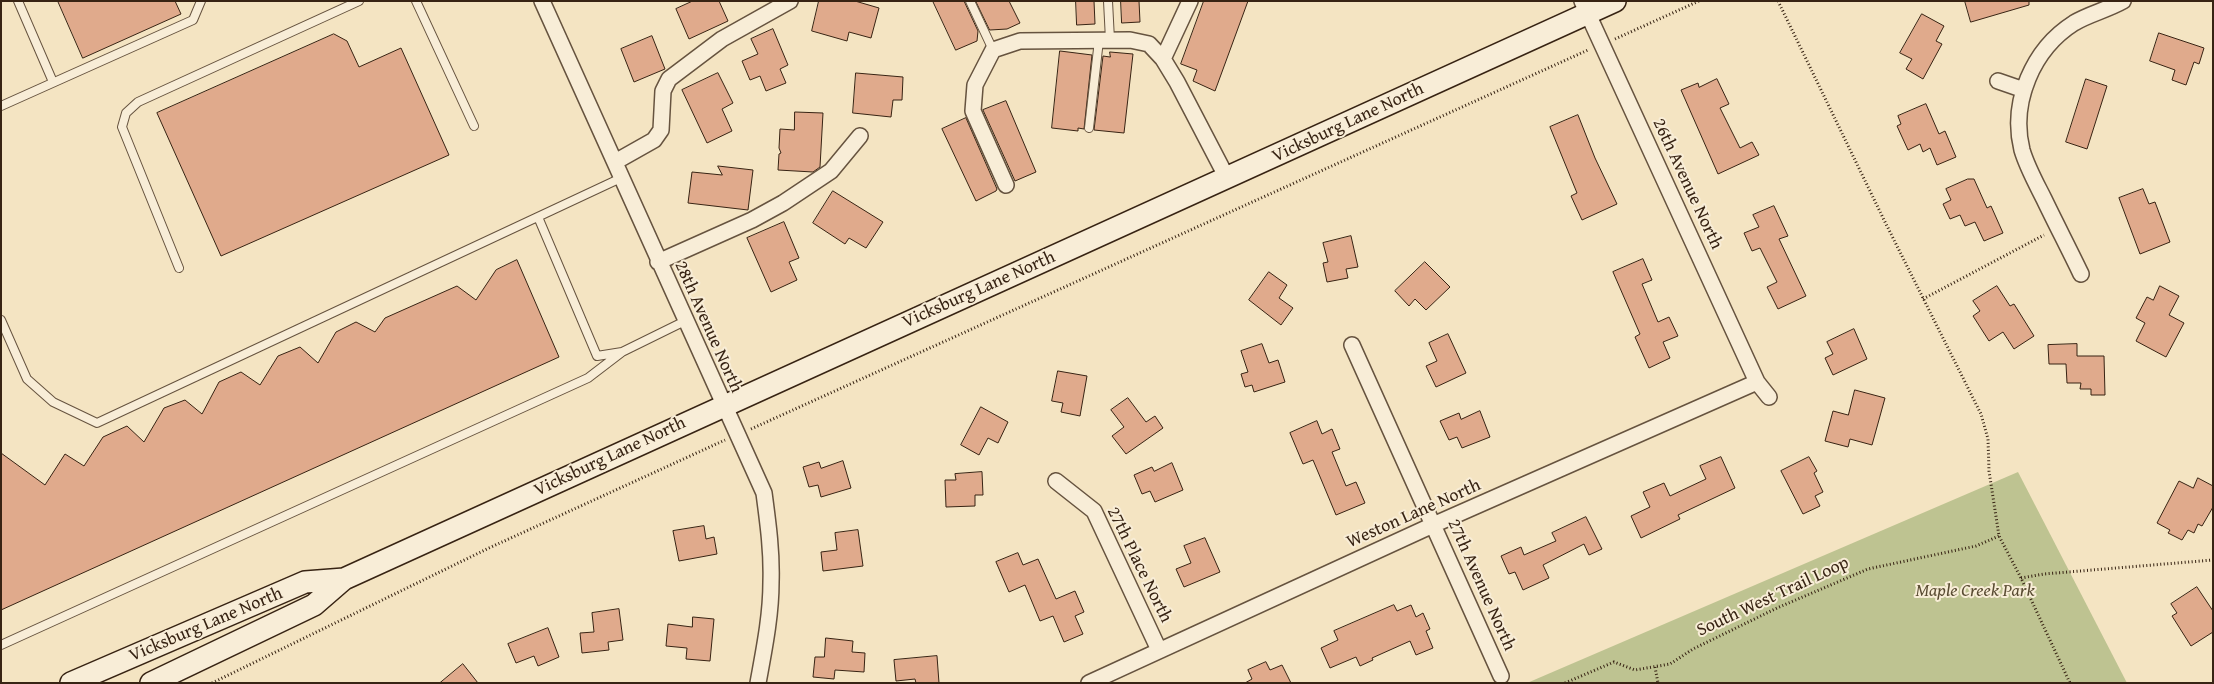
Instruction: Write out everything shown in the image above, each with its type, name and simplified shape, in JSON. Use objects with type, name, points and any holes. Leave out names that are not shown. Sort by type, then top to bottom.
[{"type":"main road","name":"Vicksburg Lane North","points":[[151,683],[314,605],[344,579],[723,405],[1227,178],[1585,7],[1615,1]]},
{"type":"main road","name":"Vicksburg Lane North","points":[[71,683],[305,582],[344,579]]},
{"type":"street","name":"28th Avenue North","points":[[542,1],[658,262],[764,493],[770,538],[772,584],[758,683]]},
{"type":"street","points":[[615,162],[654,140],[660,130],[663,90],[669,80],[722,39],[790,1]]},
{"type":"street","points":[[1163,60],[1190,1]]},
{"type":"street","points":[[2081,274],[2022,150],[2018,120],[2024,90],[2034,65],[2050,42],[2074,24],[2123,1]]},
{"type":"street","name":"26th Avenue North","points":[[1585,7],[1757,382],[1769,397]]},
{"type":"street","points":[[1006,185],[973,111],[974,84],[993,50],[1020,41],[1130,40],[1149,44],[1163,60],[1177,82],[1227,178]]},
{"type":"street","points":[[1998,81],[2024,90]]},
{"type":"street","points":[[658,262],[752,220],[783,203],[831,171],[860,136]]},
{"type":"street","name":"27th Avenue North","points":[[1352,345],[1501,676]]},
{"type":"street","name":"Weston Lane North","points":[[1089,683],[1433,525],[1757,382]]},
{"type":"street","name":"27th Place North","points":[[1056,481],[1094,510],[1159,650]]},
{"type":"lane","points":[[18,1],[53,82]]},
{"type":"lane","points":[[1,106],[193,20],[201,1]]},
{"type":"lane","points":[[179,268],[122,127],[126,113],[138,102],[359,1]]},
{"type":"lane","points":[[416,1],[474,126]]},
{"type":"lane","points":[[970,1],[993,50]]},
{"type":"lane","points":[[1089,128],[1104,40],[1108,1]]},
{"type":"lane","points":[[1,320],[27,379],[53,402],[97,423],[622,178]]},
{"type":"lane","points":[[538,216],[596,356],[622,352]]},
{"type":"lane","points":[[1,645],[588,378],[622,352],[685,321]]},
{"type":"path","points":[[212,683],[489,548],[1698,1]]},
{"type":"path","points":[[1778,1],[1981,414],[1985,425],[1989,471],[1999,536],[2021,578],[2070,683]]},
{"type":"path","points":[[1923,299],[2058,228]]},
{"type":"path","name":"South West Trail Loop","points":[[1565,683],[1614,662],[1635,670],[1670,664],[1693,649],[1777,608],[1868,569],[1976,546],[1999,536]]},
{"type":"path","points":[[2021,578],[2044,574],[2213,560]]},
{"type":"path","points":[[1655,667],[1658,683]]},
{"type":"green space","name":"Maple Creek Park","points":[[2018,472],[2127,683],[1527,683]]},
{"type":"building","points":[[58,1],[175,1],[181,14],[83,58]]},
{"type":"building","points":[[693,1],[719,1],[728,21],[689,39],[676,9]]},
{"type":"building","points":[[819,1],[855,1],[879,8],[871,38],[849,32],[847,41],[812,31]]},
{"type":"building","points":[[933,1],[964,1],[978,31],[977,41],[956,50]]},
{"type":"building","points":[[976,1],[1009,1],[1020,23],[1007,29],[990,30]]},
{"type":"building","points":[[1076,1],[1094,1],[1095,24],[1077,25]]},
{"type":"building","points":[[1121,1],[1139,1],[1140,22],[1122,23]]},
{"type":"building","points":[[1204,1],[1248,1],[1215,91],[1193,81],[1197,70],[1181,64]]},
{"type":"building","points":[[1965,1],[2029,1],[2029,5],[1971,22]]},
{"type":"building","points":[[1922,14],[1944,26],[1936,41],[1942,44],[1923,79],[1906,69],[1912,59],[1900,53]]},
{"type":"building","points":[[773,29],[788,65],[780,69],[786,83],[766,91],[760,76],[750,80],[742,61],[758,54],[751,39]]},
{"type":"building","points":[[2159,33],[2204,48],[2199,64],[2194,62],[2186,85],[2172,80],[2175,70],[2150,61]]},
{"type":"building","points":[[334,34],[347,41],[359,67],[401,48],[449,155],[221,256],[157,113]]},
{"type":"building","points":[[652,36],[665,69],[634,82],[621,49]]},
{"type":"building","points":[[1060,51],[1092,55],[1084,129],[1078,128],[1078,131],[1052,128]]},
{"type":"building","points":[[1110,52],[1133,54],[1124,133],[1094,130],[1103,56],[1110,57]]},
{"type":"building","points":[[718,73],[733,103],[722,109],[732,131],[707,143],[682,90]]},
{"type":"building","points":[[856,73],[903,77],[902,100],[893,100],[891,117],[853,113]]},
{"type":"building","points":[[1717,79],[1729,104],[1720,108],[1740,148],[1752,142],[1759,155],[1718,174],[1681,90],[1698,83],[1699,87]]},
{"type":"building","points":[[2086,79],[2107,86],[2087,149],[2066,142]]},
{"type":"building","points":[[1006,101],[1036,172],[1015,181],[983,110]]},
{"type":"building","points":[[1926,104],[1939,134],[1945,131],[1956,157],[1937,165],[1930,148],[1923,152],[1920,144],[1908,150],[1897,126],[1901,124],[1898,116]]},
{"type":"building","points":[[795,112],[823,113],[820,167],[813,172],[778,170],[779,154],[781,153],[779,148],[780,129],[794,130]]},
{"type":"building","points":[[1578,115],[1595,158],[1617,204],[1582,220],[1571,196],[1577,193],[1550,127]]},
{"type":"building","points":[[966,118],[997,189],[976,201],[942,129]]},
{"type":"building","points":[[718,166],[753,170],[748,210],[688,203],[692,172],[722,175]]},
{"type":"building","points":[[1968,179],[1974,179],[1987,208],[1991,206],[2003,233],[1984,241],[1975,222],[1965,226],[1960,215],[1950,219],[1943,204],[1951,200],[1946,189]]},
{"type":"building","points":[[2143,189],[2149,204],[2155,202],[2170,242],[2140,254],[2119,198]]},
{"type":"building","points":[[833,191],[883,222],[866,248],[849,238],[845,244],[813,223]]},
{"type":"building","points":[[1774,206],[1788,236],[1779,239],[1806,296],[1778,309],[1767,287],[1777,282],[1760,248],[1752,251],[1744,233],[1759,227],[1753,215]]},
{"type":"building","points":[[784,222],[799,258],[789,262],[797,280],[771,292],[747,238]]},
{"type":"building","points":[[1351,236],[1358,267],[1346,269],[1348,278],[1327,282],[1323,263],[1328,262],[1323,243]]},
{"type":"building","points":[[1643,259],[1652,280],[1642,284],[1658,322],[1669,317],[1678,336],[1663,342],[1670,358],[1649,368],[1635,337],[1640,334],[1613,272]]},
{"type":"building","points":[[517,260],[559,357],[1,610],[1,453],[45,485],[65,454],[84,466],[103,437],[127,426],[144,442],[164,408],[185,400],[202,414],[219,382],[241,372],[260,385],[278,356],[300,347],[318,363],[336,332],[356,322],[375,332],[385,318],[457,286],[476,300],[496,270]]},
{"type":"building","points":[[1425,262],[1450,287],[1426,310],[1415,299],[1409,306],[1395,291]]},
{"type":"building","points":[[1269,272],[1287,285],[1279,298],[1293,308],[1281,325],[1249,300]]},
{"type":"building","points":[[1997,286],[2010,306],[2014,304],[2034,336],[2014,349],[2003,332],[1989,341],[1973,316],[1980,311],[1973,301]]},
{"type":"building","points":[[2160,286],[2179,296],[2169,315],[2184,323],[2166,357],[2136,341],[2145,323],[2136,318],[2147,297],[2153,300]]},
{"type":"building","points":[[1854,329],[1867,359],[1833,375],[1825,358],[1833,354],[1827,342]]},
{"type":"building","points":[[1448,334],[1466,373],[1436,387],[1426,366],[1437,361],[1429,343]]},
{"type":"building","points":[[1262,344],[1269,363],[1278,360],[1285,382],[1254,392],[1252,385],[1245,387],[1241,374],[1248,372],[1241,351]]},
{"type":"building","points":[[2077,344],[2077,356],[2104,356],[2105,395],[2091,395],[2091,389],[2080,389],[2081,383],[2067,383],[2066,364],[2049,364],[2048,345]]},
{"type":"building","points":[[1058,371],[1087,376],[1080,416],[1061,412],[1063,403],[1052,401]]},
{"type":"building","points":[[1855,390],[1885,398],[1872,445],[1850,439],[1848,447],[1825,441],[1833,411],[1848,415]]},
{"type":"building","points":[[1128,398],[1146,422],[1155,416],[1163,428],[1126,454],[1112,436],[1124,427],[1111,410]]},
{"type":"building","points":[[981,407],[1008,422],[998,443],[988,438],[979,455],[961,445]]},
{"type":"building","points":[[1480,411],[1490,437],[1462,448],[1457,437],[1449,440],[1440,421],[1459,413],[1461,419]]},
{"type":"building","points":[[1317,421],[1322,434],[1332,429],[1340,449],[1332,452],[1346,486],[1356,482],[1365,503],[1336,515],[1313,460],[1303,464],[1290,433]]},
{"type":"building","points":[[1721,457],[1735,488],[1678,515],[1680,519],[1641,538],[1631,516],[1650,507],[1643,492],[1664,483],[1670,496],[1706,479],[1700,466]]},
{"type":"building","points":[[1809,457],[1817,471],[1814,473],[1823,492],[1815,496],[1820,506],[1803,514],[1781,471]]},
{"type":"building","points":[[843,461],[851,488],[821,497],[818,485],[809,487],[803,467],[819,462],[821,468]]},
{"type":"building","points":[[1172,463],[1183,490],[1155,502],[1150,491],[1142,494],[1134,475],[1152,467],[1154,471]]},
{"type":"building","points":[[982,472],[983,495],[975,495],[975,506],[946,507],[945,480],[956,480],[955,474]]},
{"type":"building","points":[[2198,478],[2213,486],[2213,507],[2202,526],[2198,524],[2194,533],[2188,530],[2182,540],[2168,533],[2170,530],[2157,523],[2179,481],[2193,488]]},
{"type":"building","points":[[1586,517],[1602,549],[1589,555],[1584,544],[1543,565],[1549,578],[1523,590],[1515,572],[1509,574],[1501,556],[1521,547],[1524,555],[1556,541],[1552,533]]},
{"type":"building","points":[[704,526],[706,539],[714,537],[717,554],[679,561],[673,531]]},
{"type":"building","points":[[858,530],[863,566],[823,571],[821,552],[837,550],[835,533]]},
{"type":"building","points":[[1205,538],[1220,572],[1184,587],[1176,569],[1191,563],[1184,546]]},
{"type":"building","points":[[1018,553],[1023,565],[1038,559],[1056,599],[1075,591],[1084,612],[1075,616],[1083,634],[1064,642],[1053,616],[1040,621],[1025,585],[1009,592],[996,562]]},
{"type":"building","points":[[2197,587],[2213,611],[2213,632],[2191,646],[2172,616],[2177,613],[2171,604]]},
{"type":"building","points":[[1394,605],[1397,611],[1411,605],[1416,617],[1423,613],[1430,629],[1426,631],[1433,648],[1416,655],[1410,641],[1372,658],[1373,660],[1360,666],[1356,657],[1330,668],[1321,648],[1338,640],[1334,631]]},
{"type":"building","points":[[619,609],[623,640],[608,642],[609,650],[582,653],[580,633],[594,632],[592,613]]},
{"type":"building","points":[[693,617],[714,619],[710,661],[686,659],[687,648],[666,646],[668,624],[692,627]]},
{"type":"building","points":[[548,628],[559,657],[538,666],[534,656],[516,663],[508,644]]},
{"type":"building","points":[[826,638],[853,641],[852,652],[865,653],[864,672],[835,670],[834,679],[813,677],[815,657],[824,657]]},
{"type":"building","points":[[937,656],[939,683],[916,683],[915,679],[896,681],[894,660]]},
{"type":"building","points":[[1266,662],[1270,670],[1282,665],[1291,683],[1245,683],[1252,679],[1248,670]]},
{"type":"building","points":[[463,664],[478,683],[440,683]]}]
